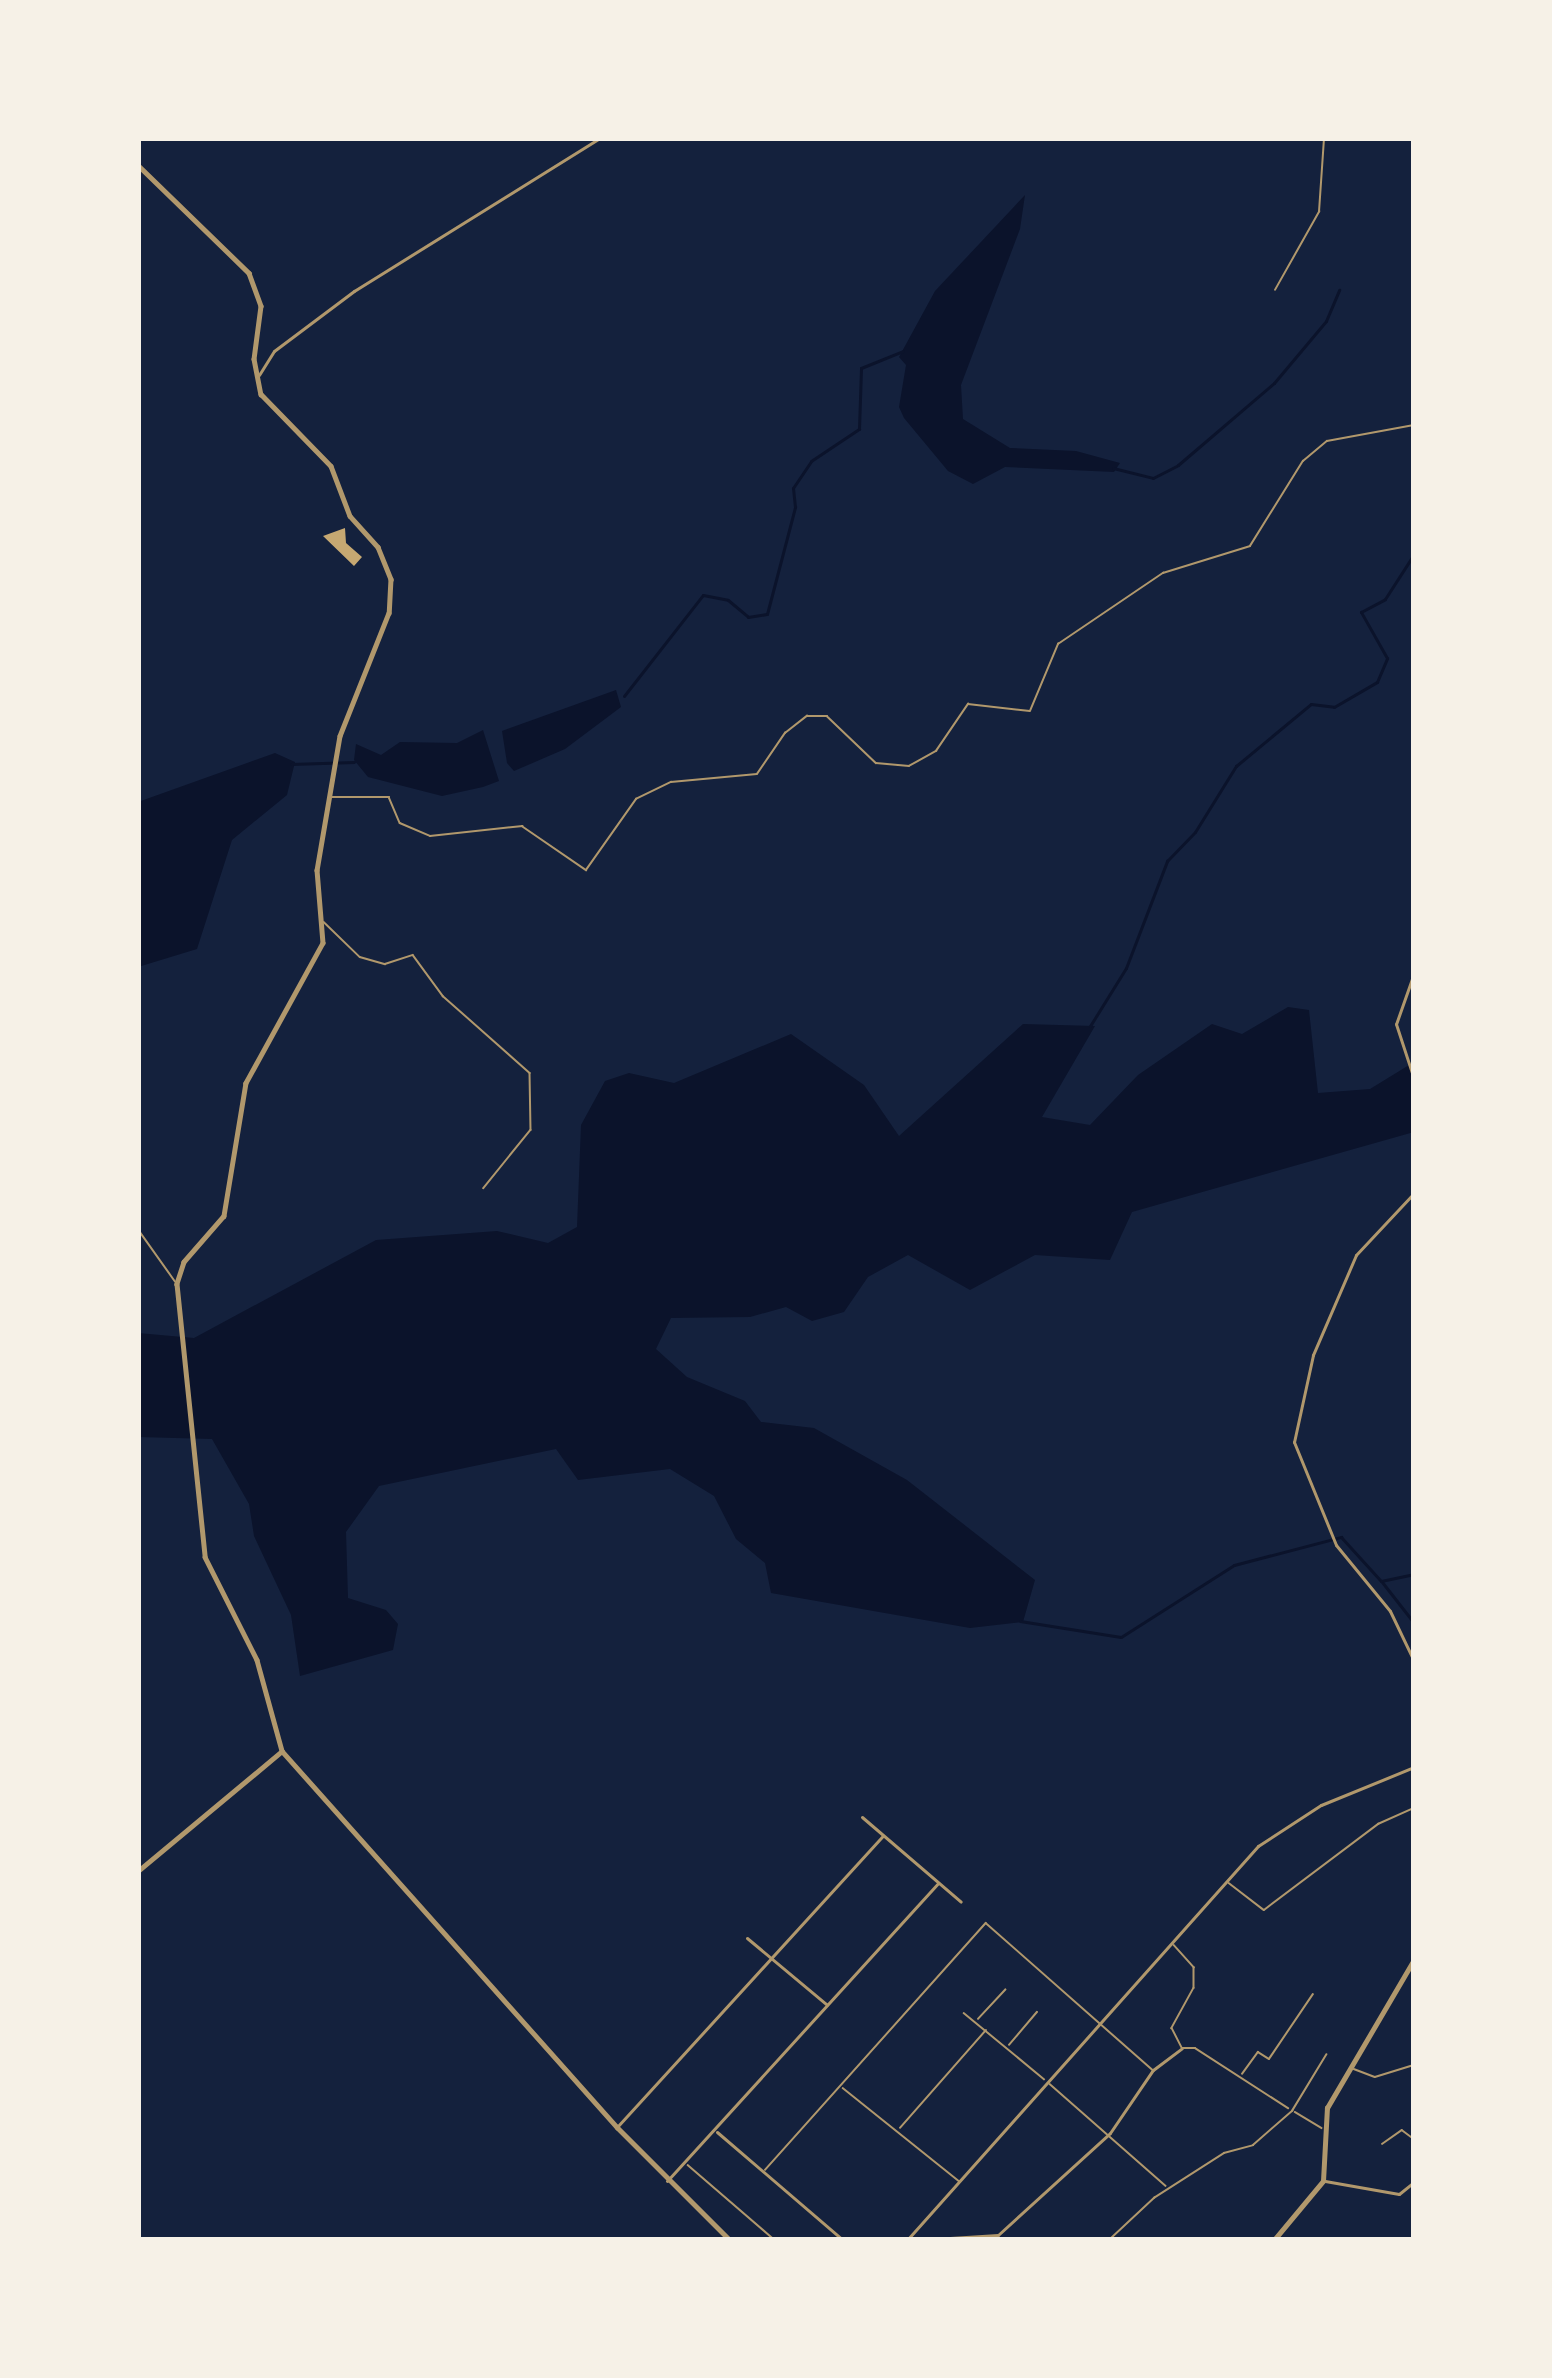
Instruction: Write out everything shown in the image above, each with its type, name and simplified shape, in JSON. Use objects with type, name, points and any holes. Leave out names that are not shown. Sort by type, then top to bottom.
[{"type":"street","points":[[257,378],[274,351],[354,291],[600,138]]},
{"type":"street","points":[[138,165],[229,249],[258,287],[257,378],[274,412],[331,466],[350,515],[378,547],[391,579],[388,613],[350,695],[337,757],[317,870],[324,922],[314,966],[246,1083],[234,1192],[177,1285],[205,1557],[256,1660],[282,1751],[617,2127],[730,2240]]},
{"type":"street","points":[[1414,973],[1398,1005],[1396,1024],[1414,1079]]},
{"type":"street","points":[[1414,1193],[1356,1255],[1313,1355],[1294,1442],[1336,1545],[1390,1611],[1414,1661]]},
{"type":"street","points":[[138,1871],[282,1751]]},
{"type":"street","points":[[907,2240],[1225,1878],[1321,1805],[1414,1767]]},
{"type":"street","points":[[862,1817],[962,1902]]},
{"type":"street","points":[[617,2127],[883,1836]]},
{"type":"street","points":[[667,2180],[938,1883]]},
{"type":"street","points":[[747,1937],[828,2006]]},
{"type":"street","points":[[1274,2240],[1323,2181],[1322,2128],[1350,2068],[1414,1960]]},
{"type":"street","points":[[918,2240],[998,2236],[1110,2133],[1153,2070],[1182,2048]]},
{"type":"street","points":[[715,2131],[842,2240]]},
{"type":"street","points":[[1323,2181],[1400,2194],[1414,2182]]},
{"type":"lane","points":[[1275,290],[1318,212],[1324,138]]},
{"type":"lane","points":[[332,797],[389,797],[400,823],[430,836],[521,826],[550,839],[581,870],[595,864],[610,827],[636,799],[671,782],[757,774],[807,716],[827,716],[876,764],[909,766],[936,751],[968,704],[1030,711],[1058,644],[1162,573],[1250,546],[1304,460],[1344,436],[1414,425]]},
{"type":"lane","points":[[324,922],[360,957],[385,964],[413,955],[443,996],[530,1073],[531,1130],[484,1188]]},
{"type":"lane","points":[[138,1229],[177,1285]]},
{"type":"lane","points":[[1225,1878],[1252,1907],[1264,1910],[1378,1824],[1414,1808]]},
{"type":"lane","points":[[765,2170],[986,1923],[1153,2070]]},
{"type":"lane","points":[[1171,1942],[1194,1967],[1194,1988],[1172,2028],[1182,2048],[1196,2048],[1322,2128]]},
{"type":"lane","points":[[976,2022],[1005,1990]]},
{"type":"lane","points":[[1240,2077],[1258,2052],[1269,2059],[1313,1994]]},
{"type":"lane","points":[[1007,2048],[1037,2012]]},
{"type":"lane","points":[[964,2013],[1169,2188]]},
{"type":"lane","points":[[898,2131],[986,2030]]},
{"type":"lane","points":[[1109,2240],[1169,2188],[1224,2153],[1253,2145],[1292,2110],[1326,2055]]},
{"type":"lane","points":[[1350,2068],[1375,2078],[1414,2065]]},
{"type":"lane","points":[[840,2086],[961,2182]]},
{"type":"lane","points":[[1382,2144],[1402,2130],[1414,2139]]},
{"type":"lane","points":[[686,2162],[775,2240]]},
{"type":"water","points":[[1025,195],[1020,229],[961,385],[963,419],[1010,448],[1076,451],[1120,463],[1114,472],[1005,467],[973,484],[948,471],[904,418],[899,407],[906,365],[899,357],[935,291]]},
{"type":"water","points":[[616,690],[621,707],[565,749],[514,771],[507,763],[502,731]]},
{"type":"water","points":[[483,730],[499,781],[483,787],[442,796],[368,777],[354,760],[356,744],[381,755],[400,742],[457,743]]},
{"type":"water","points":[[275,753],[295,762],[287,795],[232,840],[197,949],[138,967],[138,802]]},
{"type":"water","points":[[1288,1007],[1309,1010],[1318,1093],[1370,1089],[1414,1062],[1414,1132],[1132,1212],[1110,1260],[1035,1255],[970,1290],[908,1255],[868,1277],[844,1312],[812,1321],[786,1307],[750,1317],[671,1318],[656,1349],[687,1377],[745,1401],[761,1422],[814,1428],[907,1480],[1035,1580],[1023,1622],[970,1628],[771,1593],[765,1563],[736,1539],[714,1496],[670,1469],[578,1480],[556,1449],[379,1486],[346,1532],[348,1598],[386,1610],[398,1624],[393,1650],[300,1676],[291,1615],[254,1536],[249,1504],[212,1439],[138,1437],[138,1333],[194,1338],[376,1240],[497,1231],[548,1243],[577,1227],[581,1125],[605,1081],[629,1073],[674,1083],[791,1034],[864,1085],[899,1136],[1023,1024],[1095,1026],[1042,1117],[1090,1125],[1138,1075],[1212,1024],[1242,1034]]},
{"type":"building","points":[[345,528],[346,543],[362,557],[354,566],[323,536]]},
{"type":"waterway","points":[[1113,468],[1153,478],[1178,465],[1274,383],[1326,321],[1339,290]]},
{"type":"waterway","points":[[624,696],[703,595],[728,600],[748,617],[767,614],[795,507],[793,488],[811,461],[859,429],[861,368],[903,351]]},
{"type":"waterway","points":[[1090,1026],[1126,968],[1167,861],[1195,832],[1236,766],[1311,704],[1334,707],[1377,682],[1387,658],[1361,612],[1385,599],[1414,554]]},
{"type":"waterway","points":[[291,764],[354,762]]},
{"type":"waterway","points":[[1020,1621],[1121,1637],[1234,1565],[1341,1537],[1381,1581],[1414,1574]]},
{"type":"waterway","points":[[1382,1582],[1414,1623]]}]
